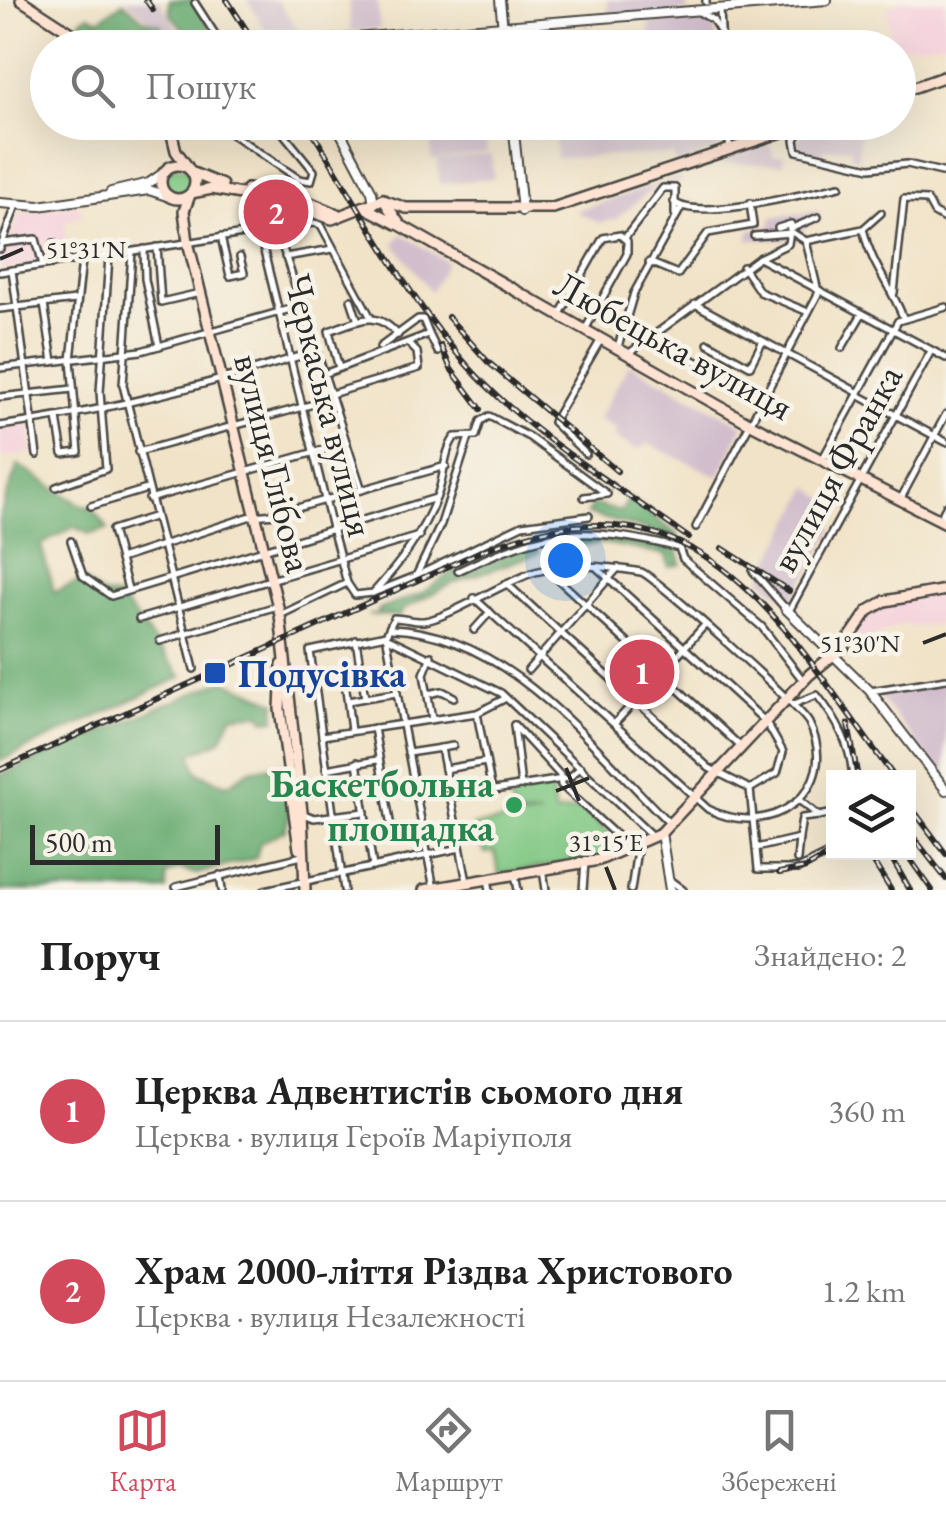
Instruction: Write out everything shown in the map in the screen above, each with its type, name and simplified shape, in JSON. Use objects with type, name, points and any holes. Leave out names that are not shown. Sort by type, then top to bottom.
[{"type":"main road","points":[[21,0],[68,30]]},
{"type":"main road","points":[[916,86],[946,76]]},
{"type":"main road","points":[[170,140],[160,184],[168,196],[181,199],[212,189],[281,200],[324,219],[344,218],[381,207]]},
{"type":"main road","points":[[173,140],[191,170],[191,194]]},
{"type":"main road","points":[[163,173],[175,165],[212,184],[298,198],[332,214],[381,207],[522,211],[576,202],[763,140]]},
{"type":"main road","name":"вулиця Глібова","points":[[184,223],[191,194]]},
{"type":"main road","name":"вулиця Глібова","points":[[168,196],[184,223],[279,610],[292,759]]},
{"type":"main road","name":"Любецька вулиця","points":[[381,207],[622,354],[749,424],[943,521]]},
{"type":"main road","points":[[431,889],[489,884],[515,875],[586,862],[658,836],[672,826],[766,722],[790,702],[804,681],[834,655],[878,603],[946,590]]},
{"type":"main road","points":[[292,759],[302,812],[304,885]]},
{"type":"main road","points":[[292,759],[303,859]]},
{"type":"street","points":[[500,0],[503,28]]},
{"type":"street","points":[[474,30],[827,0]]},
{"type":"street","points":[[195,3],[212,30]]},
{"type":"street","points":[[720,11],[721,30]]},
{"type":"street","points":[[700,12],[716,23],[718,30]]},
{"type":"street","points":[[241,140],[298,178],[311,180],[314,171],[289,140]]},
{"type":"street","points":[[346,140],[381,207]]},
{"type":"street","points":[[515,140],[522,211]]},
{"type":"street","points":[[729,140],[731,152]]},
{"type":"street","points":[[801,140],[797,151],[824,161],[870,168],[907,164],[946,173]]},
{"type":"street","points":[[99,197],[149,183],[163,173]]},
{"type":"street","points":[[584,332],[627,254],[626,238],[663,188],[673,186],[676,216]]},
{"type":"street","points":[[674,202],[681,208],[750,202],[840,186]]},
{"type":"street","points":[[0,203],[16,206],[150,190],[168,196]]},
{"type":"street","points":[[894,294],[904,200],[927,200],[934,213],[946,220]]},
{"type":"street","points":[[649,262],[678,274],[708,233],[753,225],[750,202]]},
{"type":"street","points":[[1,246],[16,206]]},
{"type":"street","points":[[622,354],[649,262],[681,208]]},
{"type":"street","points":[[806,242],[863,229],[881,213]]},
{"type":"street","points":[[754,236],[790,231],[818,218]]},
{"type":"street","points":[[0,272],[321,224],[370,316],[388,323],[398,335]]},
{"type":"street","points":[[622,354],[743,267],[788,244],[790,224],[778,228]]},
{"type":"street","points":[[276,228],[362,490]]},
{"type":"street","points":[[863,229],[871,264],[894,294],[903,317]]},
{"type":"street","name":"Черкаська вулиця","points":[[259,231],[347,583],[352,592],[373,593]]},
{"type":"street","points":[[696,527],[819,291],[806,242],[790,231]]},
{"type":"street","points":[[558,317],[603,238],[616,234],[626,238]]},
{"type":"street","points":[[221,237],[230,276],[244,273],[240,257]]},
{"type":"street","points":[[1,246],[36,239],[43,265]]},
{"type":"street","points":[[54,243],[58,263]]},
{"type":"street","points":[[157,247],[161,302],[200,293]]},
{"type":"street","points":[[144,249],[145,279],[160,346]]},
{"type":"street","points":[[285,257],[333,250]]},
{"type":"street","points":[[132,252],[122,385],[182,634],[194,668]]},
{"type":"street","points":[[56,487],[106,469],[101,357],[109,256]]},
{"type":"street","points":[[759,258],[946,358]]},
{"type":"street","points":[[57,418],[62,454],[79,452],[70,360],[82,260]]},
{"type":"street","points":[[743,267],[760,292],[808,312]]},
{"type":"street","points":[[12,270],[38,455]]},
{"type":"street","points":[[0,309],[76,300]]},
{"type":"street","points":[[351,300],[358,321]]},
{"type":"street","points":[[44,304],[53,362]]},
{"type":"street","points":[[695,304],[946,442]]},
{"type":"street","points":[[0,368],[126,354],[301,306]]},
{"type":"street","points":[[822,460],[903,317],[946,308]]},
{"type":"street","points":[[842,348],[862,314]]},
{"type":"street","points":[[339,369],[329,331],[370,316]]},
{"type":"street","points":[[380,346],[422,318],[438,352]]},
{"type":"street","points":[[324,374],[430,334]]},
{"type":"street","points":[[586,454],[554,422],[600,341]]},
{"type":"street","points":[[708,343],[750,366],[763,342]]},
{"type":"street","points":[[138,452],[302,407],[419,368],[417,352],[409,344]]},
{"type":"street","name":"вулиця Франка","points":[[787,610],[863,481],[932,350]]},
{"type":"street","points":[[0,426],[102,410],[316,352]]},
{"type":"street","points":[[688,357],[760,395]]},
{"type":"street","points":[[0,397],[73,388]]},
{"type":"street","points":[[900,500],[946,414]]},
{"type":"street","points":[[373,593],[419,536],[436,498],[448,445],[456,437],[476,436],[481,421],[497,418],[607,494],[584,497]]},
{"type":"street","points":[[416,576],[441,524],[469,437]]},
{"type":"street","points":[[150,500],[347,443]]},
{"type":"street","points":[[120,559],[256,517],[446,466]]},
{"type":"street","points":[[91,506],[147,489]]},
{"type":"street","points":[[71,540],[87,580],[104,594],[436,498]]},
{"type":"street","points":[[943,521],[946,506]]},
{"type":"street","points":[[373,593],[522,526],[588,516]]},
{"type":"street","points":[[128,589],[112,530],[154,517]]},
{"type":"street","points":[[458,570],[532,540],[566,533],[610,532],[679,548],[683,559],[762,627],[804,681]]},
{"type":"street","points":[[139,619],[419,536]]},
{"type":"street","points":[[595,566],[766,722],[782,752],[781,762],[771,778],[750,790]]},
{"type":"street","points":[[431,889],[388,634],[394,618],[425,621],[474,598],[506,584],[548,571],[595,566],[648,572],[808,720],[816,754],[812,779],[799,800],[776,816],[754,822],[723,817],[696,798],[474,598]]},
{"type":"street","points":[[528,670],[618,568]]},
{"type":"street","points":[[548,571],[742,748]]},
{"type":"street","points":[[753,571],[870,692],[946,790]]},
{"type":"street","points":[[160,641],[279,610],[347,583]]},
{"type":"street","points":[[506,584],[708,767],[750,790]]},
{"type":"street","points":[[474,630],[490,612]]},
{"type":"street","points":[[614,724],[705,625]]},
{"type":"street","points":[[388,634],[506,698],[658,836],[670,890]]},
{"type":"street","points":[[344,890],[312,674],[313,648],[388,634],[449,641],[496,661],[549,705],[672,826]]},
{"type":"street","points":[[356,640],[364,698]]},
{"type":"street","points":[[430,656],[424,674],[432,719]]},
{"type":"street","points":[[312,674],[360,670]]},
{"type":"street","points":[[344,673],[351,732]]},
{"type":"street","points":[[870,692],[946,679]]},
{"type":"street","points":[[428,694],[442,692],[454,697]]},
{"type":"street","points":[[348,700],[398,693]]},
{"type":"street","points":[[790,702],[817,695],[844,737],[850,770]]},
{"type":"street","points":[[322,736],[477,713],[506,698]]},
{"type":"street","points":[[477,713],[492,790]]},
{"type":"street","points":[[521,786],[514,726],[524,715]]},
{"type":"street","points":[[514,726],[548,760],[560,780],[633,845],[631,890]]},
{"type":"street","points":[[374,728],[392,833]]},
{"type":"street","points":[[408,753],[453,746]]},
{"type":"street","points":[[441,748],[464,885]]},
{"type":"street","points":[[326,768],[378,760]]},
{"type":"street","points":[[357,762],[373,866]]},
{"type":"street","points":[[445,768],[486,762]]},
{"type":"street","points":[[450,797],[560,780],[581,767]]},
{"type":"street","points":[[384,792],[414,786]]},
{"type":"street","points":[[750,790],[758,870],[798,868],[826,854]]},
{"type":"street","points":[[799,800],[819,816]]},
{"type":"street","points":[[302,812],[314,818],[365,812]]},
{"type":"street","points":[[797,860],[802,818],[826,815]]},
{"type":"street","points":[[370,835],[422,828]]},
{"type":"street","points":[[756,848],[799,838]]},
{"type":"street","points":[[265,890],[304,885],[341,872],[460,848]]},
{"type":"street","points":[[176,886],[303,859]]},
{"type":"street","points":[[583,890],[586,862]]},
{"type":"street","points":[[543,870],[546,890]]},
{"type":"street","points":[[220,875],[222,890]]},
{"type":"street","points":[[515,875],[518,890]]},
{"type":"street","points":[[668,879],[683,890]]},
{"type":"shaded area","points":[[126,0],[159,0],[177,29],[162,30]]},
{"type":"shaded area","points":[[248,0],[277,0],[297,30],[265,30]]},
{"type":"shaded area","points":[[348,0],[377,0],[380,29],[351,30]]},
{"type":"shaded area","points":[[607,0],[683,0],[689,11],[609,18]]},
{"type":"shaded area","points":[[900,0],[946,0],[946,42],[916,45],[916,30],[890,30],[887,9]]},
{"type":"shaded area","points":[[707,17],[715,30],[650,30],[649,21]]},
{"type":"shaded area","points":[[431,140],[486,140],[487,152],[431,160]]},
{"type":"shaded area","points":[[555,140],[724,140],[719,148],[676,166],[673,154],[556,158]]},
{"type":"shaded area","points":[[797,140],[860,140],[858,158],[851,157],[851,147],[824,149],[819,157],[799,150]]},
{"type":"shaded area","points":[[770,143],[773,156],[784,155],[783,164],[718,163]]},
{"type":"shaded area","points":[[491,154],[494,178],[440,184],[437,160]]},
{"type":"shaded area","points":[[680,177],[681,181],[651,190],[616,219],[599,223],[575,211]]},
{"type":"shaded area","points":[[80,204],[82,217],[64,221],[70,260],[0,270],[0,254],[21,211]]},
{"type":"shaded area","points":[[818,211],[822,220],[804,228],[798,240],[748,240],[750,230],[770,226],[772,217]]},
{"type":"shaded area","points":[[402,234],[447,262],[431,292],[394,243]]},
{"type":"shaded area","points":[[629,364],[743,425],[719,477],[649,444],[636,450],[614,437],[617,430],[598,419]]},
{"type":"shaded area","points":[[30,423],[32,453],[0,458],[0,427]]},
{"type":"shaded area","points":[[810,486],[830,504],[821,520],[834,528],[790,604],[761,579]]},
{"type":"shaded area","points":[[946,593],[946,623],[909,627],[906,622],[862,642],[852,642],[864,619],[883,605]]},
{"type":"shaded area","points":[[946,681],[946,780],[879,696]]},
{"type":"green space","points":[[169,0],[192,0],[211,30],[185,30],[170,14]]},
{"type":"green space","points":[[123,2],[144,20],[161,25],[159,30],[84,30],[81,20],[89,15],[99,20]]},
{"type":"green space","points":[[178,167],[189,171],[193,182],[189,193],[178,197],[167,193],[163,182],[167,171]]},
{"type":"green space","points":[[18,465],[83,506],[92,507],[108,529],[90,534],[74,527],[41,545],[54,592],[83,580],[102,595],[120,598],[182,677],[0,761],[0,514]]},
{"type":"green space","points":[[629,498],[677,538],[587,514],[592,504],[621,512]]},
{"type":"green space","points":[[599,536],[677,549],[681,564],[669,567],[666,555],[605,543],[549,547],[545,541]]},
{"type":"green space","points":[[534,544],[539,553],[453,583],[404,609],[400,616],[368,615],[379,615],[378,610],[421,594],[454,571],[462,574]]},
{"type":"green space","points":[[224,680],[276,702],[275,719],[266,720],[260,713],[232,716],[221,740],[191,754],[197,772],[227,785],[250,770],[283,764],[290,814],[285,830],[260,843],[256,858],[197,874],[179,869],[166,875],[167,890],[0,890],[0,775]]},
{"type":"green space","points":[[551,786],[555,813],[582,809],[625,846],[598,858],[499,874],[495,852],[485,853],[473,826],[540,815],[516,817],[508,793]]},
{"type":"railway","points":[[146,0],[153,10]]},
{"type":"railway","points":[[227,0],[246,30]]},
{"type":"railway","points":[[317,140],[407,286],[477,376],[525,421],[689,538]]},
{"type":"railway","points":[[448,317],[488,362],[617,471]]},
{"type":"railway","points":[[441,346],[451,369],[481,409]]},
{"type":"railway","points":[[0,770],[484,550],[560,528],[625,527],[681,543],[730,574],[773,616],[814,666],[889,770]]},
{"type":"railway","points":[[722,548],[789,591]]},
{"type":"railway","points":[[848,724],[857,770]]},
{"type":"railway","points":[[916,814],[946,854]]},
{"type":"railway","points":[[916,840],[946,879]]},
{"type":"railway","points":[[779,873],[806,868],[826,857]]},
{"type":"railway","points":[[872,860],[891,890]]},
{"type":"railway","points":[[893,860],[910,890]]},
{"type":"railway","points":[[911,860],[932,890]]},
{"type":"place","name":"Храм 2000-ліття Різдва Христового","points":[[276,212]]},
{"type":"place","name":"Церква Адвентистів сьомого дня","points":[[642,672]]},
{"type":"place","name":"Подусівка","points":[[215,673]]},
{"type":"place","name":"Баскетбольна площадка","points":[[514,805]]}]
